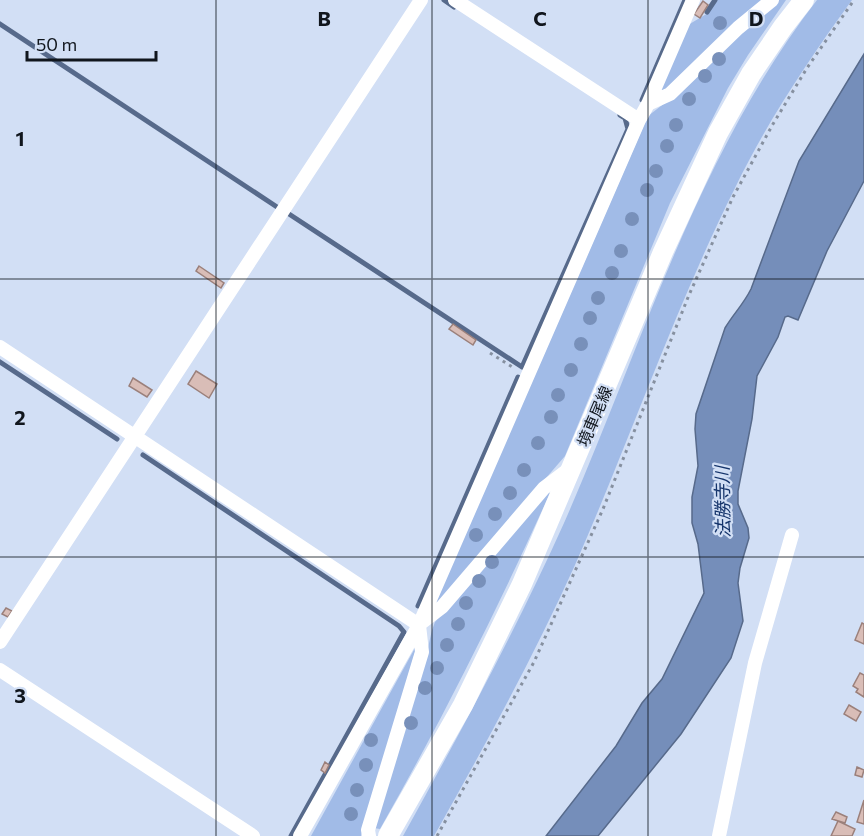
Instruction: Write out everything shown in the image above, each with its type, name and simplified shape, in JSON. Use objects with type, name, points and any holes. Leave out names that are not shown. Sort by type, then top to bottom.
[{"type":"main road","name":"境車尾線","points":[[388,836],[463,705],[522,584],[663,252],[718,133],[752,74],[804,0]]},
{"type":"street","points":[[0,642],[421,0]]},
{"type":"street","points":[[455,0],[639,120]]},
{"type":"street","points":[[300,836],[419,625],[693,0]]},
{"type":"street","points":[[648,104],[670,94],[738,28],[772,0]]},
{"type":"street","points":[[0,347],[419,625]]},
{"type":"street","points":[[419,625],[442,607],[544,488],[574,465]]},
{"type":"street","points":[[719,836],[755,663],[792,535]]},
{"type":"street","points":[[369,836],[368,830],[422,652],[419,625]]},
{"type":"street","points":[[0,670],[253,836]]},
{"type":"path","points":[[437,836],[534,662],[603,509],[689,296],[733,197],[801,77],[855,0]]},
{"type":"path","points":[[490,353],[527,376]]},
{"type":"shaded area","points":[[716,0],[764,0],[666,91],[659,90],[688,25],[708,13]]},
{"type":"shaded area","points":[[776,0],[786,0],[728,88],[670,203],[565,456],[434,606],[648,116],[670,99]]},
{"type":"shaded area","points":[[817,0],[852,0],[789,91],[735,188],[672,328],[575,565],[490,736],[434,836],[403,836],[487,681],[546,563],[675,253],[705,187],[738,122],[775,60]]},
{"type":"shaded area","points":[[548,492],[550,493],[469,663],[380,829],[374,828],[435,622]]},
{"type":"shaded area","points":[[415,648],[361,836],[311,836]]},
{"type":"water","name":"法勝寺川","points":[[864,54],[864,181],[827,251],[798,320],[785,317],[778,337],[757,376],[752,419],[738,491],[738,504],[748,528],[749,538],[738,583],[743,621],[731,658],[681,734],[598,836],[546,836],[616,746],[642,703],[662,679],[704,593],[698,544],[692,523],[692,497],[698,466],[696,414],[725,328],[751,289],[799,161]]},
{"type":"building","points":[[703,1],[708,5],[700,18],[694,14]]},
{"type":"building","points":[[199,266],[224,283],[221,288],[196,271]]},
{"type":"building","points":[[453,324],[476,340],[473,345],[449,329]]},
{"type":"building","points":[[196,371],[217,384],[209,398],[188,384]]},
{"type":"building","points":[[133,378],[152,390],[147,397],[129,386]]},
{"type":"building","points":[[6,608],[12,611],[8,617],[2,614]]},
{"type":"building","points":[[862,623],[864,624],[864,644],[855,640]]},
{"type":"building","points":[[860,673],[864,675],[864,697],[856,692],[858,689],[853,686]]},
{"type":"building","points":[[849,705],[861,712],[856,721],[844,714]]},
{"type":"building","points":[[325,762],[329,765],[325,773],[321,770]]},
{"type":"building","points":[[857,767],[864,770],[862,777],[855,775]]},
{"type":"building","points":[[864,800],[864,824],[857,822]]},
{"type":"building","points":[[836,812],[847,817],[845,823],[832,819]]},
{"type":"building","points":[[838,821],[855,829],[852,836],[831,836]]},
{"type":"waterway","points":[[444,0],[454,7]]},
{"type":"waterway","points":[[642,100],[685,0]]},
{"type":"waterway","points":[[707,12],[715,0]]},
{"type":"waterway","points":[[0,24],[277,207]]},
{"type":"waterway","points":[[289,214],[522,367],[628,129],[625,118],[620,115]]},
{"type":"waterway","points":[[0,362],[117,439]]},
{"type":"waterway","points":[[418,606],[518,377]]},
{"type":"waterway","points":[[143,455],[399,626],[404,632],[291,836]]}]
